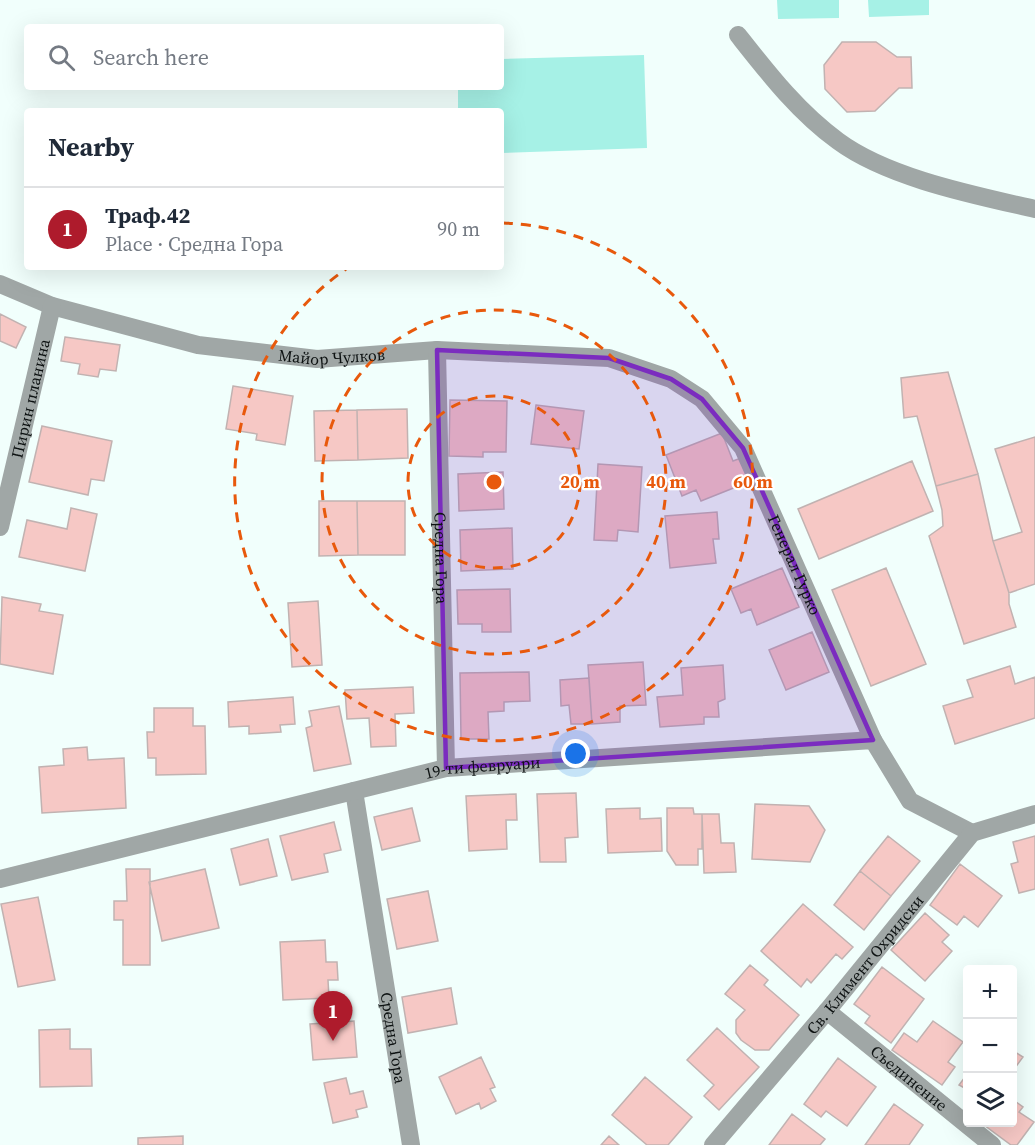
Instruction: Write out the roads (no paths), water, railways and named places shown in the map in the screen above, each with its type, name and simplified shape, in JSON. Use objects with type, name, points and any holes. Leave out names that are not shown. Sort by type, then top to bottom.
[{"type":"street","points":[[738,35],[782,91],[838,142],[881,164],[959,192],[1035,209]]},
{"type":"street","name":"Майор Чулков","points":[[0,284],[52,306],[198,345],[317,359],[437,350],[609,358],[671,379]]},
{"type":"street","name":"Пирин планина","points":[[0,527],[52,306]]},
{"type":"street","name":"Средна Гора","points":[[437,350],[446,768]]},
{"type":"street","name":"Генерал Гурко","points":[[671,379],[702,399],[743,448],[873,740]]},
{"type":"street","points":[[873,740],[910,801],[972,833],[1035,814]]},
{"type":"street","name":"19-ти февруари","points":[[0,879],[446,768],[873,740]]},
{"type":"street","name":"Средна Гора","points":[[354,791],[411,1145]]},
{"type":"street","name":"Св. Климент Охридски","points":[[713,1145],[827,1011],[972,833]]},
{"type":"street","name":"Съединение","points":[[827,1011],[992,1145]]},
{"type":"place","name":"Траф.42","points":[[333,1041]]}]
